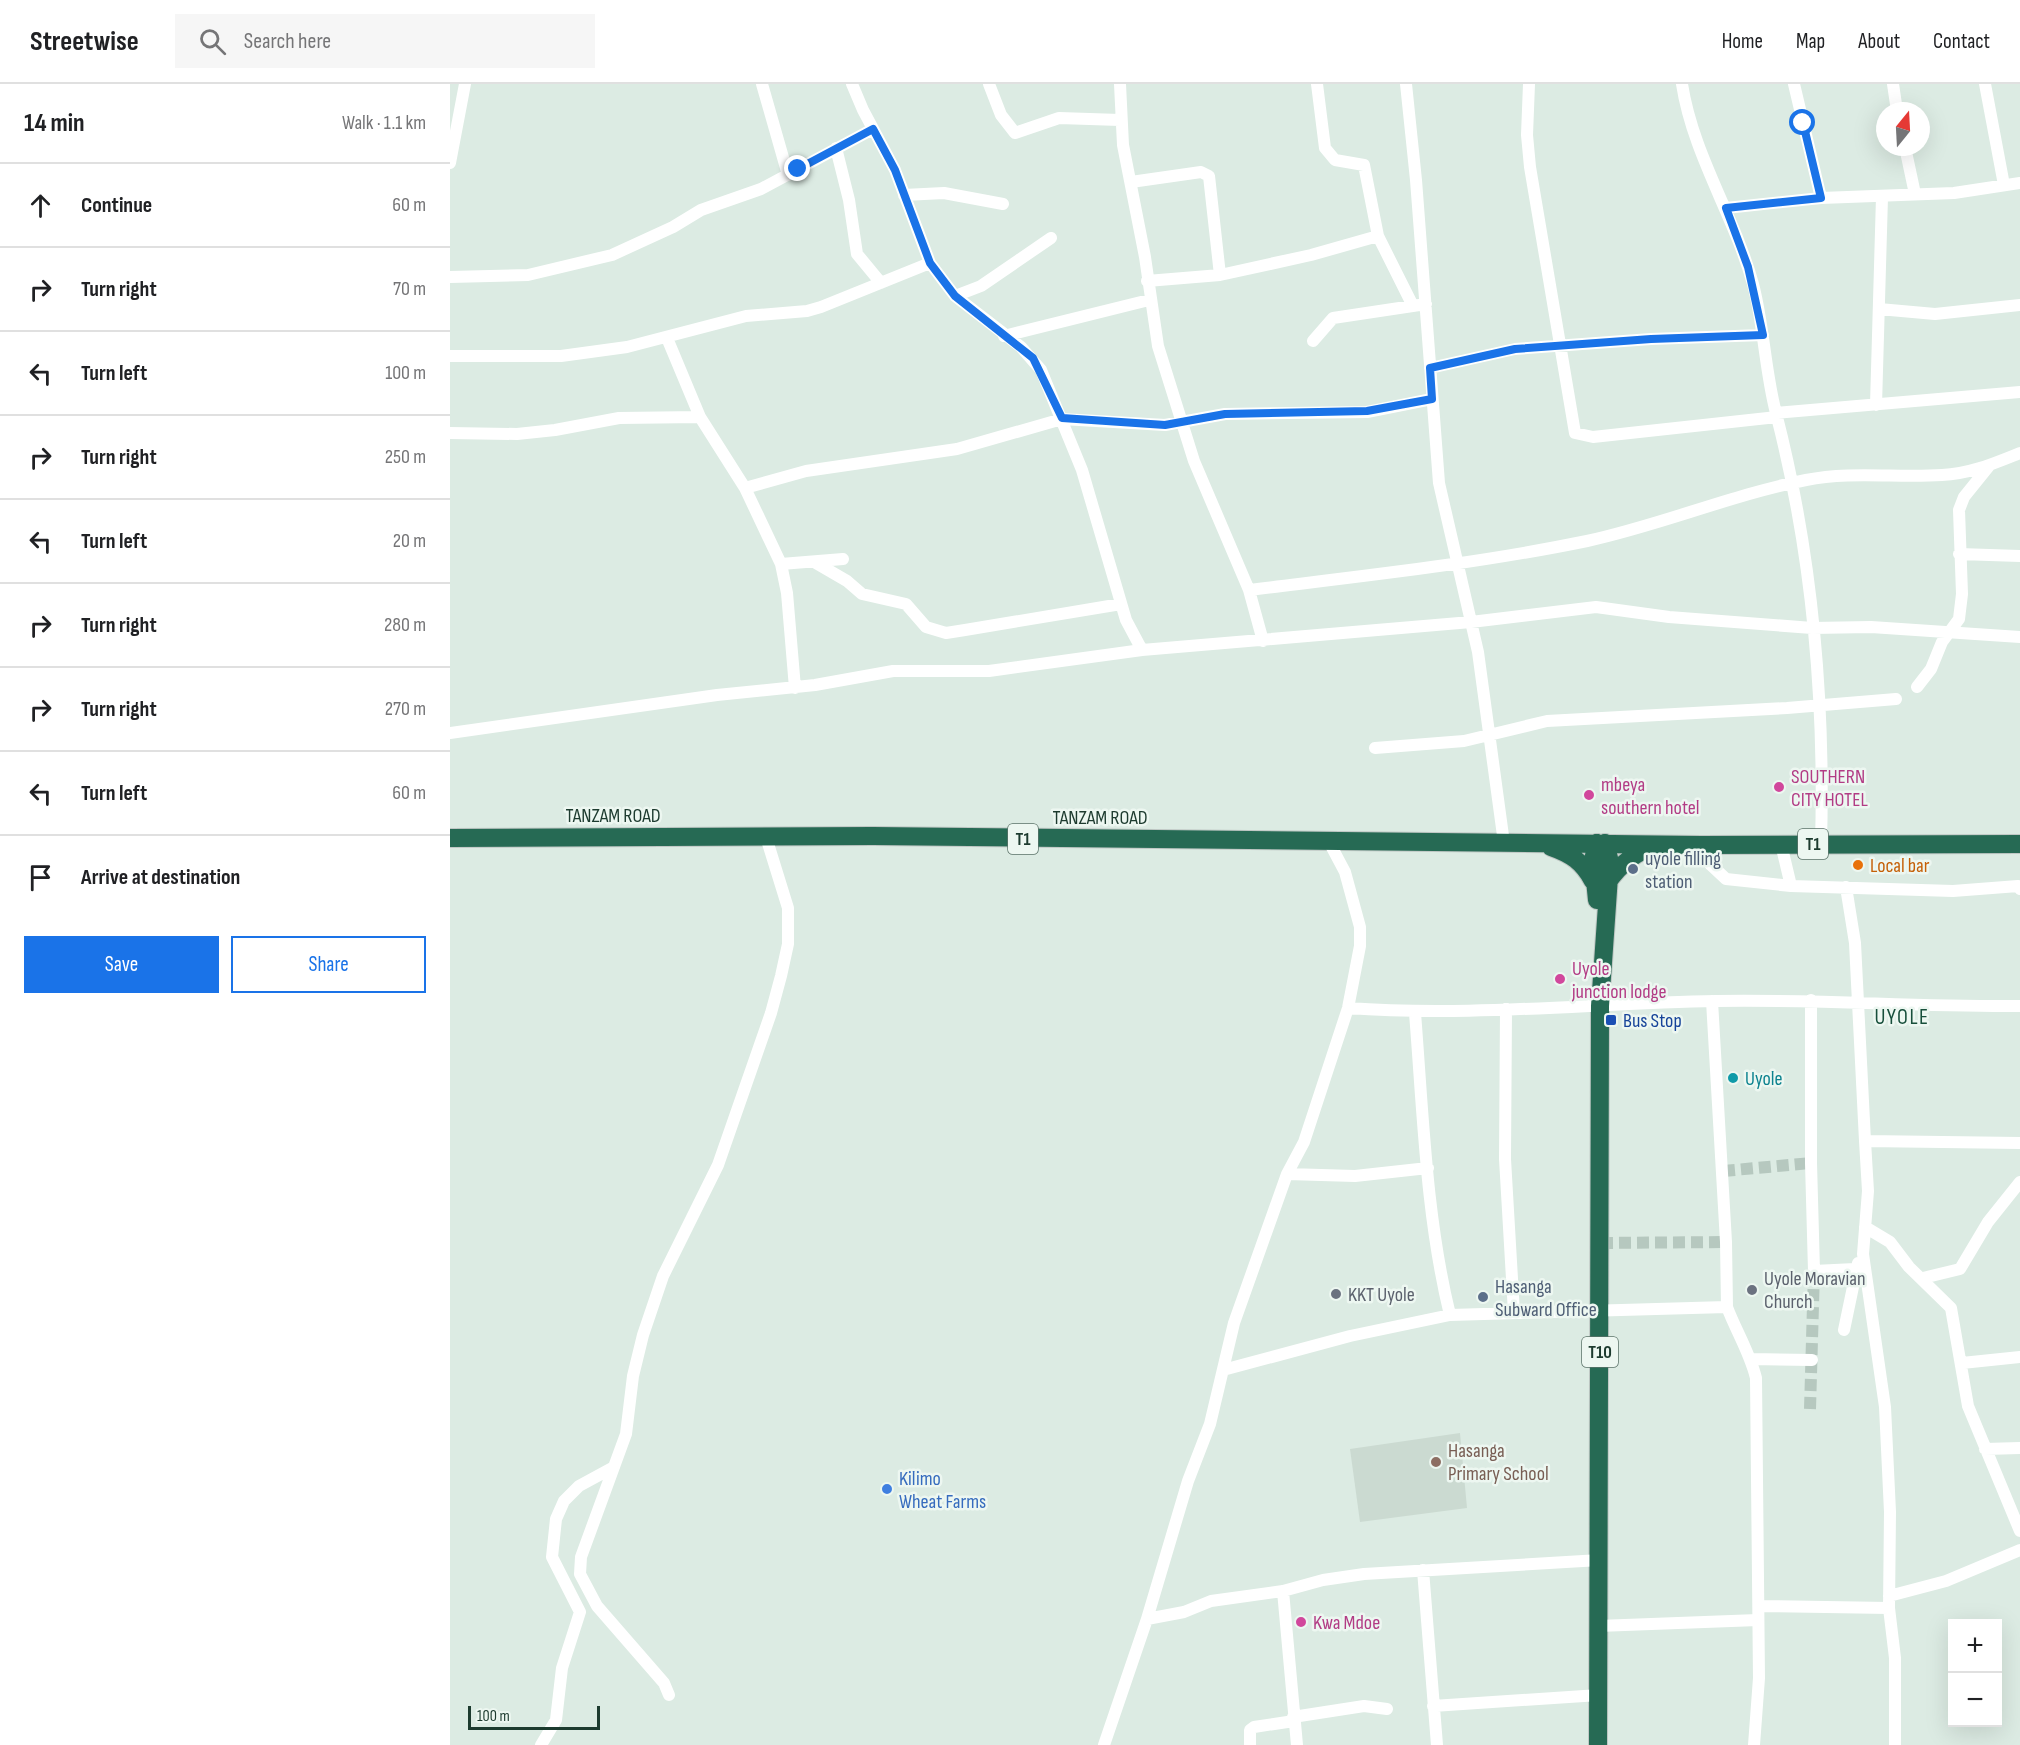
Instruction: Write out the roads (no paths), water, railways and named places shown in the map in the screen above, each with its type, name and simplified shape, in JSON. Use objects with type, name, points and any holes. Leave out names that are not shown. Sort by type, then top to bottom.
[{"type":"highway","name":"TANZAM ROAD","points":[[450,838],[766,837],[1601,843]]},
{"type":"highway","points":[[1540,843],[1573,856],[1602,886],[1636,855],[1660,844]]},
{"type":"highway","name":"T1","points":[[1601,843],[2020,844]]},
{"type":"highway","name":"T10","points":[[1598,1745],[1602,886],[1593,860],[1601,843]]},
{"type":"street","points":[[450,163],[465,84]]},
{"type":"street","points":[[762,84],[788,175]]},
{"type":"street","points":[[852,84],[873,129],[888,154],[930,263],[955,296],[1021,347],[1037,364],[1062,418],[1082,470],[1121,604],[1131,634],[1142,650]]},
{"type":"street","points":[[989,84],[1001,115],[1015,133],[1059,118],[1120,120]]},
{"type":"street","points":[[1120,84],[1120,120],[1158,346],[1194,461],[1249,590],[1263,641]]},
{"type":"street","points":[[1317,84],[1325,148],[1335,160],[1364,165],[1378,236],[1420,305]]},
{"type":"street","points":[[1406,84],[1420,305],[1430,368],[1439,483],[1471,622],[1504,843]]},
{"type":"street","points":[[1529,84],[1527,135],[1530,167],[1575,433],[1580,436],[1593,437],[1777,415],[2020,392]]},
{"type":"street","points":[[1682,84],[1697,144],[1726,208],[1751,277],[1792,483],[1804,550],[1812,628],[1818,704],[1821,844]]},
{"type":"street","points":[[1794,84],[1821,198]]},
{"type":"street","points":[[1893,84],[1896,102]]},
{"type":"street","points":[[1985,84],[2004,185]]},
{"type":"street","points":[[450,277],[528,275],[588,263],[643,242],[701,210],[761,189],[873,129]]},
{"type":"street","points":[[836,148],[849,200],[857,254],[881,283]]},
{"type":"street","points":[[1907,156],[1915,194]]},
{"type":"street","points":[[1131,182],[1201,172],[1209,176],[1220,275]]},
{"type":"street","points":[[1726,208],[1821,198],[1954,193],[2020,183]]},
{"type":"street","points":[[904,195],[944,193],[1003,204]]},
{"type":"street","points":[[1876,405],[1881,197]]},
{"type":"street","points":[[1148,281],[1220,275],[1311,255],[1378,236]]},
{"type":"street","points":[[955,296],[981,286],[1051,238]]},
{"type":"street","points":[[450,356],[561,356],[627,347],[746,316],[807,311],[930,263]]},
{"type":"street","points":[[1005,336],[1149,300]]},
{"type":"street","points":[[1313,341],[1333,318],[1420,305]]},
{"type":"street","points":[[1879,309],[1935,314],[2020,305]]},
{"type":"street","points":[[1430,368],[1493,352],[1651,339],[1763,335]]},
{"type":"street","points":[[668,338],[700,417],[745,488],[781,564],[787,593],[795,687]]},
{"type":"street","points":[[745,488],[806,471],[957,449],[1062,418],[1165,425],[1225,414],[1367,411],[1432,399]]},
{"type":"street","points":[[450,434],[518,434],[555,430],[619,418],[700,417]]},
{"type":"street","points":[[1249,590],[1458,565],[1617,534],[1792,483],[1871,474],[1943,475],[1989,466],[2020,453]]},
{"type":"street","points":[[1917,687],[1930,669],[1942,642],[1957,624],[1961,609],[1959,554],[1961,503],[1989,466]]},
{"type":"street","points":[[1959,554],[2020,556]]},
{"type":"street","points":[[781,564],[816,563],[843,559]]},
{"type":"street","points":[[816,563],[847,581],[862,594],[902,602],[923,624],[940,632],[965,630],[1121,604]]},
{"type":"street","points":[[450,733],[709,696],[795,687],[893,671],[989,671],[1142,650],[1471,622],[1596,607],[1669,617],[1812,628],[1952,631],[2020,637]]},
{"type":"street","points":[[1375,748],[1452,742],[1489,736],[1547,721],[1787,708],[1896,699]]},
{"type":"street","points":[[669,1695],[663,1683],[631,1643],[597,1606],[580,1574],[581,1557],[591,1524],[626,1434],[633,1376],[643,1335],[663,1276],[718,1165],[768,1023],[781,976],[788,944],[788,908],[766,837]]},
{"type":"street","points":[[1104,1745],[1147,1619],[1188,1481],[1210,1424],[1226,1347],[1287,1174],[1304,1142],[1348,1008],[1360,946],[1360,927],[1345,872],[1328,840]]},
{"type":"street","points":[[1781,844],[1791,886]]},
{"type":"street","points":[[1701,845],[1710,864],[1726,879],[1791,886],[1953,891],[2019,887]]},
{"type":"street","points":[[1846,887],[1855,943],[1868,1191],[1863,1254],[1885,1407],[1890,1512],[1889,1602],[1895,1658],[1894,1745]]},
{"type":"street","points":[[1348,1008],[1415,1013],[1712,1001],[1811,1000],[1936,1007],[2020,1006]]},
{"type":"street","points":[[1811,1000],[1814,1271],[1855,1269]]},
{"type":"street","points":[[1712,1001],[1726,1242],[1727,1307],[1737,1333],[1751,1359],[1756,1378],[1760,1606],[1758,1620],[1759,1678],[1754,1745]]},
{"type":"street","points":[[1506,1009],[1505,1159],[1514,1313]]},
{"type":"street","points":[[1415,1013],[1428,1168],[1443,1285],[1450,1315]]},
{"type":"street","points":[[1865,1141],[2020,1143]]},
{"type":"street","points":[[1287,1174],[1355,1176],[1428,1168]]},
{"type":"street","points":[[1923,1278],[1960,1269],[1988,1222],[2020,1182]]},
{"type":"street","points":[[1865,1227],[1890,1242],[1910,1267],[1951,1308],[1968,1406],[2019,1528]]},
{"type":"street","points":[[1844,1330],[1855,1269],[1863,1254]]},
{"type":"street","points":[[1223,1370],[1350,1336],[1450,1315],[1727,1307]]},
{"type":"street","points":[[1962,1363],[2020,1357]]},
{"type":"street","points":[[1751,1359],[1812,1360]]},
{"type":"street","points":[[1985,1449],[2020,1448]]},
{"type":"street","points":[[541,1745],[556,1720],[562,1668],[580,1612],[552,1557],[556,1519],[564,1501],[579,1486],[614,1467]]},
{"type":"street","points":[[1760,1606],[1889,1602],[2020,1551]]},
{"type":"street","points":[[1147,1619],[1184,1612],[1211,1601],[1284,1591],[1323,1580],[1364,1574],[1600,1560]]},
{"type":"street","points":[[1424,1570],[1437,1745]]},
{"type":"street","points":[[1284,1591],[1293,1719],[1298,1745]]},
{"type":"street","points":[[1598,1626],[1758,1620]]},
{"type":"street","points":[[1433,1706],[1599,1695]]},
{"type":"street","points":[[1250,1745],[1250,1730],[1254,1727],[1364,1706],[1387,1708]]},
{"type":"tunnel","points":[[1723,1171],[1811,1163]]},
{"type":"tunnel","points":[[1601,1243],[1726,1242]]},
{"type":"tunnel","points":[[1810,1409],[1814,1271]]},
{"type":"place","name":"SOUTHERN CITY HOTEL","points":[[1779,787]]},
{"type":"place","name":"mbeya southern hotel","points":[[1589,795]]},
{"type":"place","name":"Local bar","points":[[1858,865]]},
{"type":"place","name":"uyole filling station","points":[[1633,869]]},
{"type":"place","name":"Uyole junction lodge","points":[[1560,979]]},
{"type":"place","name":"Bus Stop","points":[[1611,1020]]},
{"type":"place","name":"Uyole","points":[[1733,1078]]},
{"type":"place","name":"Uyole Moravian Church","points":[[1752,1290]]},
{"type":"place","name":"KKT Uyole","points":[[1336,1294]]},
{"type":"place","name":"Hasanga Subward Office","points":[[1483,1297]]},
{"type":"place","name":"Hasanga Primary School","points":[[1436,1462]]},
{"type":"place","name":"Kilimo Wheat Farms","points":[[887,1489]]},
{"type":"place","name":"Kwa Mdoe","points":[[1301,1622]]},
{"type":"district","name":"UYOLE","points":[[1902,1016]]}]
